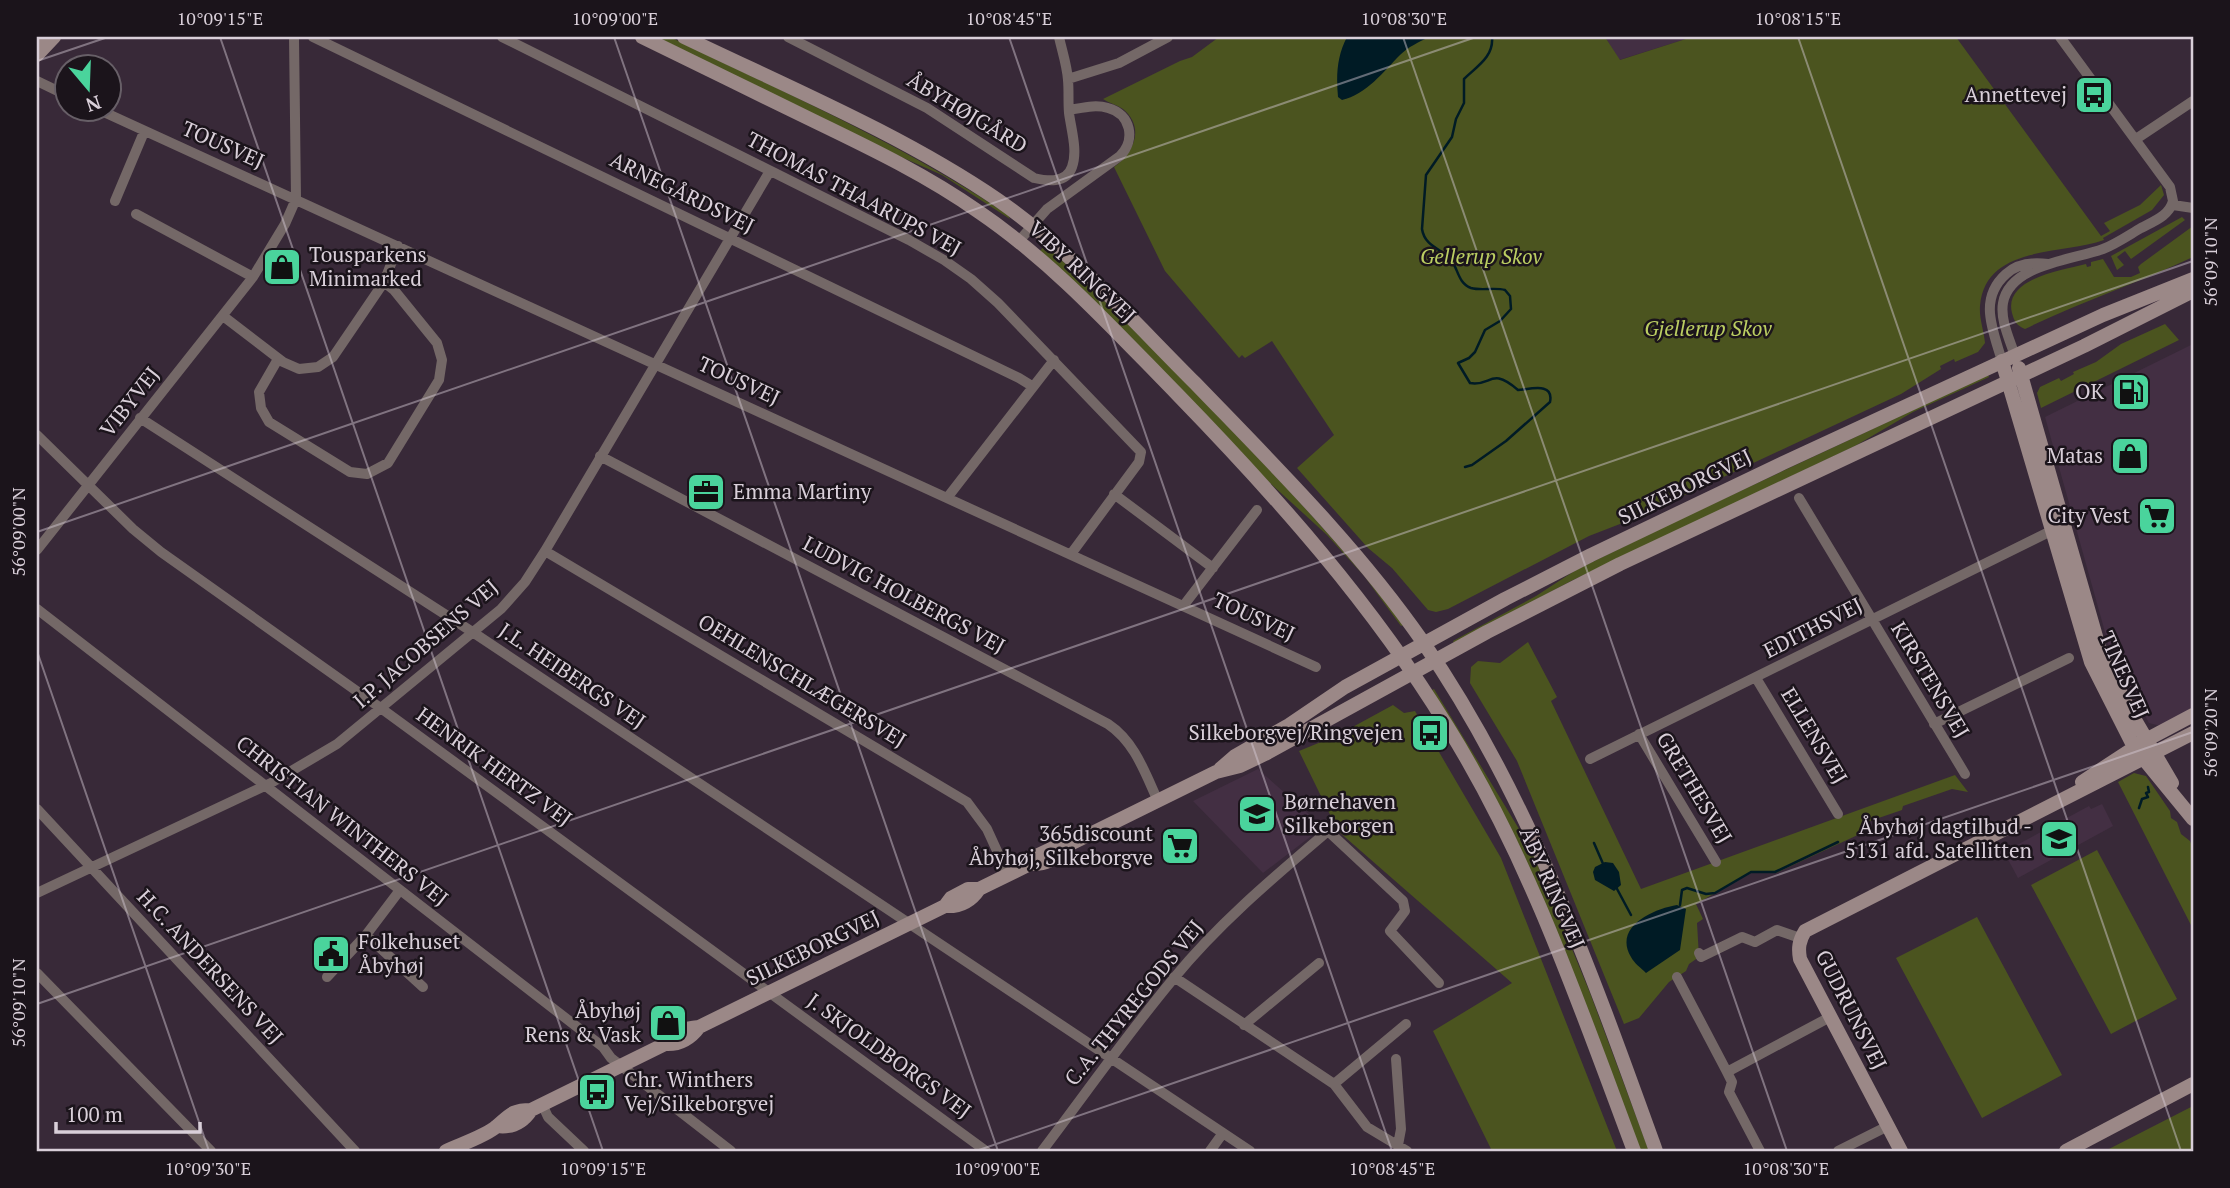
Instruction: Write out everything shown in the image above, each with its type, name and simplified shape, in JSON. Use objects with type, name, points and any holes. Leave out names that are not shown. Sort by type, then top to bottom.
[{"type":"main road","points":[[37,55],[54,37]]},
{"type":"main road","name":"VIBY RINGVEJ","points":[[642,37],[900,164],[964,202],[1019,241],[1102,318],[1265,486],[1331,562],[1402,656]]},
{"type":"main road","name":"VIBY RINGVEJ","points":[[684,37],[909,147],[984,191],[1031,226],[1117,304],[1308,500],[1382,587],[1435,660]]},
{"type":"main road","name":"SILKEBORGVEJ","points":[[1216,772],[1235,756],[1289,725],[1345,687],[1591,555],[2009,358],[2114,310],[2193,279]]},
{"type":"main road","name":"SILKEBORGVEJ","points":[[446,1151],[497,1126],[508,1127],[524,1119],[537,1107],[664,1044],[675,1045],[692,1037],[699,1027],[909,923],[945,906],[956,907],[973,898],[979,889],[1030,864],[1036,856],[1053,848],[1064,847],[1216,772],[1240,766],[1265,754],[1435,660],[1620,564],[2193,292]]},
{"type":"main road","name":"TINESVEJ","points":[[2009,358],[2058,527],[2091,663],[2144,750],[2193,818]]},
{"type":"main road","name":"ÅBY RINGVEJ","points":[[1402,656],[1456,740],[1509,841],[1556,946],[1634,1151]]},
{"type":"main road","name":"ÅBY RINGVEJ","points":[[1435,660],[1478,729],[1530,833],[1591,977],[1656,1151]]},
{"type":"main road","name":"GUDRUNSVEJ","points":[[1901,1151],[1800,959],[1800,938],[1813,926],[2038,813],[2192,723]]},
{"type":"main road","points":[[2066,1151],[2193,1084]]},
{"type":"street","name":"VIBYVEJ","points":[[37,550],[253,277],[285,224],[296,199],[294,37]]},
{"type":"street","name":"ARNEGÅRDSVEJ","points":[[313,37],[730,237],[1032,386]]},
{"type":"street","name":"THOMAS THAARUPS VEJ","points":[[502,37],[944,260],[989,295],[1054,359],[1141,452],[1139,462],[1071,554]]},
{"type":"street","name":"ÅBYHØJGÅRD","points":[[788,37],[927,107],[1034,178],[1058,180],[1068,174],[1074,154],[1068,79],[1059,37]]},
{"type":"street","points":[[1068,79],[1119,62],[1168,37]]},
{"type":"street","points":[[2009,358],[1991,323],[1989,307],[1992,291],[2003,277],[2015,267],[2035,262],[2048,264],[2109,246],[2166,214],[2174,198],[2170,187],[2060,37]]},
{"type":"street","points":[[2136,139],[2193,101]]},
{"type":"street","points":[[1019,241],[1047,209],[1120,156],[1129,145],[1129,130],[1118,112],[1098,106],[1069,110]]},
{"type":"street","name":"TOUSVEJ","points":[[122,121],[1316,667]]},
{"type":"street","points":[[115,201],[144,132]]},
{"type":"street","name":"I.P. JACOBSENS VEJ","points":[[37,893],[265,786],[321,755],[350,735],[501,609],[525,582],[545,551],[770,171]]},
{"type":"street","points":[[2172,205],[2193,208]]},
{"type":"street","points":[[136,214],[253,277]]},
{"type":"street","points":[[223,316],[278,359],[299,369],[310,369],[326,363],[384,282],[398,246]]},
{"type":"street","points":[[278,359],[259,392],[261,408],[269,422],[350,472],[367,474],[382,468],[388,463],[439,380],[442,360],[437,342],[394,290],[384,282]]},
{"type":"street","points":[[947,498],[1054,359]]},
{"type":"street","name":"J.L. HEIBERGS VEJ","points":[[140,418],[474,633],[1250,1151]]},
{"type":"street","name":"HENRIK HERTZ VEJ","points":[[37,435],[133,529],[161,552],[382,709],[770,992]]},
{"type":"street","name":"LUDVIG HOLBERGS VEJ","points":[[600,456],[1108,724],[1133,748],[1158,801]]},
{"type":"street","points":[[1114,494],[1213,568]]},
{"type":"street","name":"KIRSTENSVEJ","points":[[1799,498],[1965,774]]},
{"type":"street","points":[[1184,605],[1257,510]]},
{"type":"street","name":"EDITHSVEJ","points":[[1590,758],[2058,527]]},
{"type":"street","name":"OEHLENSCHLÆGERSVEJ","points":[[545,551],[967,802],[988,829],[1008,875]]},
{"type":"street","name":"CHRISTIAN WINTHERS VEJ","points":[[37,609],[603,1047],[620,1066],[731,1151]]},
{"type":"street","points":[[1934,724],[2069,658]]},
{"type":"street","name":"ELLENSVEJ","points":[[1756,678],[1838,814]]},
{"type":"street","name":"GRETHESVEJ","points":[[1639,734],[1716,862]]},
{"type":"street","name":"H.C. ANDERSENS VEJ","points":[[37,809],[355,1151]]},
{"type":"street","name":"C.A. THYREGODS VEJ","points":[[1042,1151],[1174,977],[1222,925],[1328,831],[1403,901],[1405,911],[1390,931],[1439,984]]},
{"type":"street","points":[[327,977],[366,934],[400,890]]},
{"type":"street","points":[[1699,953],[1701,957],[1742,937],[1755,942],[1777,930],[1800,938]]},
{"type":"street","points":[[366,934],[423,987]]},
{"type":"street","points":[[1244,1026],[1319,963]]},
{"type":"street","points":[[37,973],[211,1151]]},
{"type":"street","points":[[1174,977],[1334,1084],[1367,1127],[1402,1148]]},
{"type":"street","points":[[1677,977],[1732,1082],[1728,1092],[1760,1151]]},
{"type":"street","name":"J. SKJOLDBORGS VEJ","points":[[770,992],[986,1151]]},
{"type":"street","points":[[1727,1072],[1830,1017]]},
{"type":"street","points":[[1334,1084],[1406,1024]]},
{"type":"street","points":[[1396,1059],[1402,1148]]},
{"type":"street","points":[[537,1107],[584,1151]]},
{"type":"street","points":[[1838,1151],[1888,1126]]},
{"type":"street","points":[[1210,1151],[1223,1133]]},
{"type":"shaded area","points":[[1605,37],[1692,37],[1619,60]]},
{"type":"shaded area","points":[[2193,344],[2193,709],[2161,726],[2149,723],[2110,650],[2045,417]]},
{"type":"shaded area","name":"Børnehaven Silkeborgen","points":[[1258,769],[1323,827],[1263,873],[1193,801]]},
{"type":"shaded area","name":"Åbyhøj dagtilbud - 5131 afd. Satellitten","points":[[2102,804],[2113,826],[2018,878],[2004,852],[2089,806],[2091,809]]},
{"type":"green space","points":[[656,37],[670,37],[885,142],[968,189],[1010,219],[942,175]]},
{"type":"green space","name":"Gellerup Skov","points":[[1219,37],[1605,37],[1620,60],[1692,37],[1956,37],[2101,236],[2110,231],[2104,223],[2140,205],[2161,185],[2164,195],[2152,210],[2103,238],[2104,240],[2028,256],[2010,262],[1995,272],[1985,286],[1980,306],[1985,343],[1978,352],[1940,366],[1941,369],[1901,394],[1638,517],[1589,536],[1448,609],[1436,612],[1428,610],[1392,568],[1368,548],[1297,468],[1334,435],[1272,341],[1245,358],[1242,355],[1239,358],[1165,271],[1114,167],[1131,148],[1134,124],[1123,109],[1103,99],[1192,57]]},
{"type":"green space","points":[[2182,217],[2185,220],[2131,259],[2125,251],[2117,257],[2124,265],[2117,270],[2111,256]]},
{"type":"green space","points":[[2193,226],[2193,257],[2025,329],[2015,321],[2012,301],[2017,291],[2025,284],[2063,269],[2086,264],[2087,267],[2091,266],[2091,262],[2103,259],[2114,277],[2131,277],[2140,273],[2138,267],[2141,264]]},
{"type":"green space","points":[[1045,245],[1132,328],[1241,440],[1313,517],[1364,576],[1327,535],[1269,482],[1040,251]]},
{"type":"green space","points":[[2165,324],[2179,340],[2041,408],[2037,393],[2040,387],[2059,378],[2061,381],[2074,374],[2073,372],[2096,362],[2121,344]]},
{"type":"green space","points":[[1988,375],[1989,377],[1913,412],[1855,446],[1571,581],[1454,643],[1453,641],[1536,596],[1576,570]]},
{"type":"green space","points":[[1364,576],[1381,597],[1403,625],[1401,626]]},
{"type":"green space","points":[[1528,642],[1557,697],[1551,701],[1641,889],[1955,775],[1968,792],[1952,789],[1903,806],[1902,810],[1861,824],[1862,833],[1776,873],[1750,873],[1696,904],[1703,919],[1697,923],[1699,957],[1689,964],[1686,971],[1669,982],[1639,1018],[1624,1024],[1517,761],[1470,683],[1471,667],[1478,661],[1500,663]]},
{"type":"green space","points":[[1434,689],[1530,847],[1590,993],[1649,1151],[1640,1151],[1449,717],[1432,690]]},
{"type":"green space","points":[[1393,705],[1404,713],[1415,711],[1501,858],[1617,1151],[1492,1151],[1433,1031],[1512,983],[1338,831],[1299,751],[1338,735]]},
{"type":"green space","points":[[2134,773],[2146,776],[2170,811],[2171,818],[2177,822],[2181,834],[2190,841],[2193,849],[2193,929],[2118,782]]},
{"type":"green space","points":[[2097,850],[2177,999],[2111,1034],[2031,885]]},
{"type":"green space","points":[[1977,917],[2062,1075],[1982,1118],[1896,958]]},
{"type":"green space","points":[[2193,1106],[2193,1151],[2105,1151]]},
{"type":"water","points":[[1347,37],[1429,37],[1403,52],[1367,88],[1342,100],[1338,97],[1337,73]]},
{"type":"water","points":[[1605,862],[1613,863],[1619,872],[1621,885],[1614,891],[1595,880],[1595,867]]},
{"type":"water","points":[[1677,905],[1686,909],[1680,950],[1646,973],[1631,957],[1627,946],[1631,928],[1647,915]]},
{"type":"waterway","points":[[1465,467],[1506,441],[1550,402],[1549,392],[1545,389],[1518,390],[1496,378],[1470,383],[1458,363],[1475,352],[1485,330],[1500,321],[1511,309],[1510,296],[1505,290],[1475,289],[1467,286],[1449,257],[1427,240],[1422,229],[1426,175],[1452,137],[1456,119],[1464,103],[1464,79],[1487,56],[1492,37]]},
{"type":"waterway","points":[[2139,808],[2142,799],[2148,797],[2148,787]]},
{"type":"waterway","points":[[1680,905],[1682,890],[1687,888],[1706,894],[1715,893],[1751,872],[1775,872],[1838,842]]},
{"type":"waterway","points":[[1594,843],[1604,866]]},
{"type":"waterway","points":[[1616,887],[1631,915]]},
{"type":"place","name":"Annettevej","points":[[2094,95]]},
{"type":"place","name":"Tousparkens Minimarked","points":[[282,267]]},
{"type":"place","name":"OK","points":[[2131,392]]},
{"type":"place","name":"Matas","points":[[2130,456]]},
{"type":"place","name":"Emma Martiny","points":[[706,492]]},
{"type":"place","name":"City Vest","points":[[2157,516]]},
{"type":"place","name":"Silkeborgvej/Ringvejen","points":[[1430,733]]},
{"type":"place","name":"Børnehaven Silkeborgen","points":[[1257,814]]},
{"type":"place","name":"Åbyhøj dagtilbud - 5131 afd. Satellitten","points":[[2059,839]]},
{"type":"place","name":"365discount Åbyhøj, Silkeborgve","points":[[1180,846]]},
{"type":"place","name":"Folkehuset Åbyhøj","points":[[331,954]]},
{"type":"place","name":"Åbyhøj Rens & Vask","points":[[668,1023]]},
{"type":"place","name":"Chr. Winthers Vej/Silkeborgvej","points":[[597,1092]]},
{"type":"park label","name":"Gjellerup Skov","points":[[1708,329]]}]
